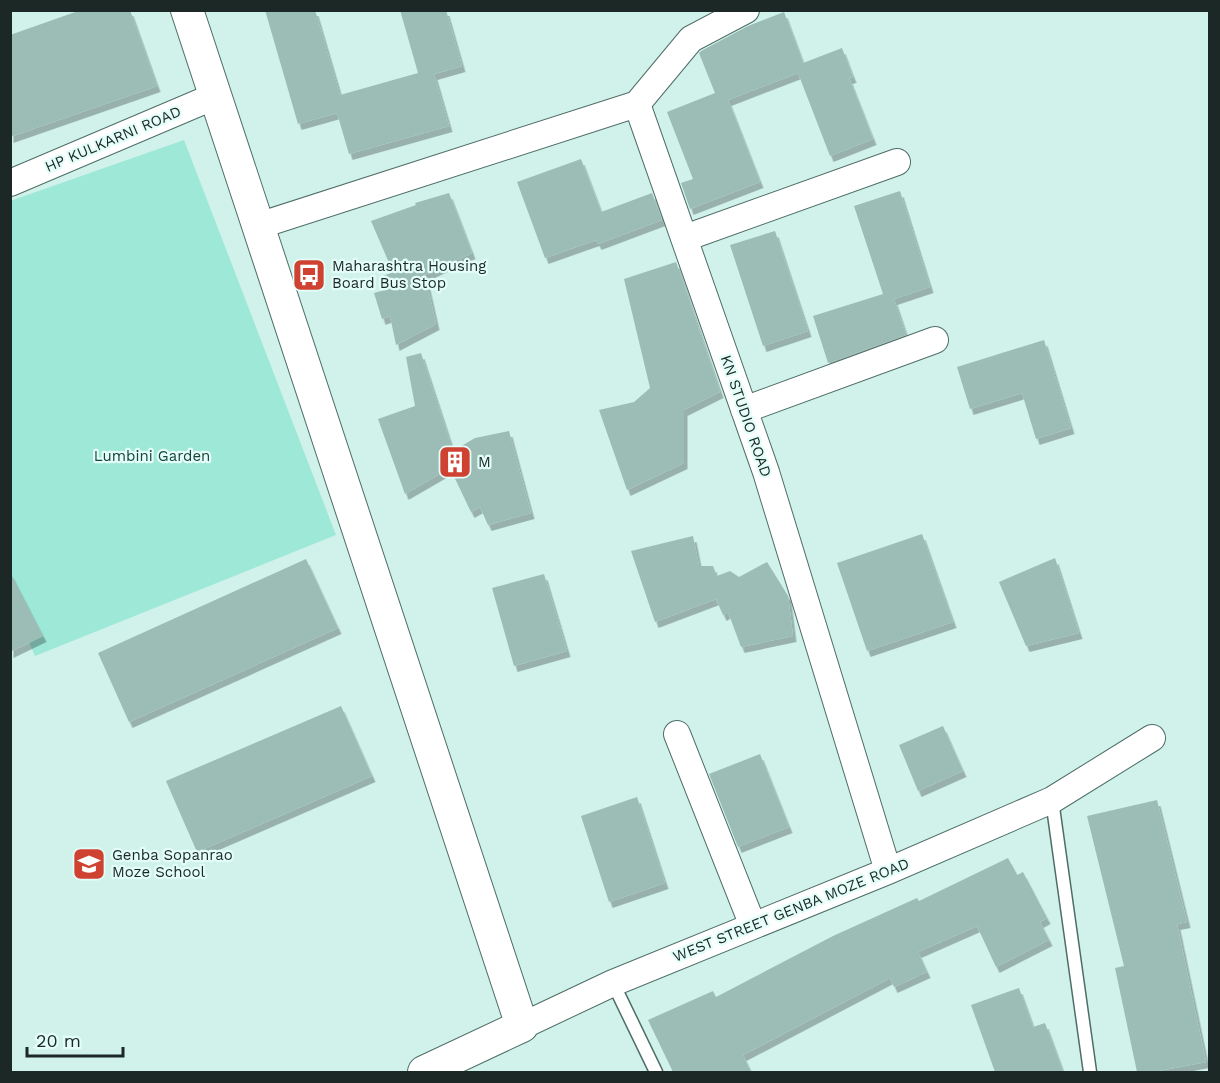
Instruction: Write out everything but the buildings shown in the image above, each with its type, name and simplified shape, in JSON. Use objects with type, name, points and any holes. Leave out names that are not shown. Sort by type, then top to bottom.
[{"type":"street","points":[[187,10],[522,1026]]},
{"type":"street","points":[[258,226],[637,104],[691,39],[746,10]]},
{"type":"street","name":"HP KULKARNI ROAD","points":[[10,183],[215,96]]},
{"type":"street","name":"KN STUDIO ROAD","points":[[637,104],[766,472],[888,871]]},
{"type":"street","points":[[684,238],[897,162]]},
{"type":"street","points":[[744,410],[935,340]]},
{"type":"street","points":[[676,734],[753,926]]},
{"type":"street","name":"WEST STREET GENBA MOZE ROAD","points":[[424,1072],[613,983],[888,871],[1052,800],[1152,738]]},
{"type":"lane","points":[[1052,800],[1090,1072]]},
{"type":"lane","points":[[613,983],[656,1072]]},
{"type":"green space","name":"Lumbini Garden","points":[[184,140],[336,535],[35,656],[11,601],[10,201]]},
{"type":"place","name":"Maharashtra Housing Board Bus Stop","points":[[309,275]]},
{"type":"place","name":"M","points":[[455,462]]},
{"type":"place","name":"Genba Sopanrao Moze School","points":[[89,864]]}]
